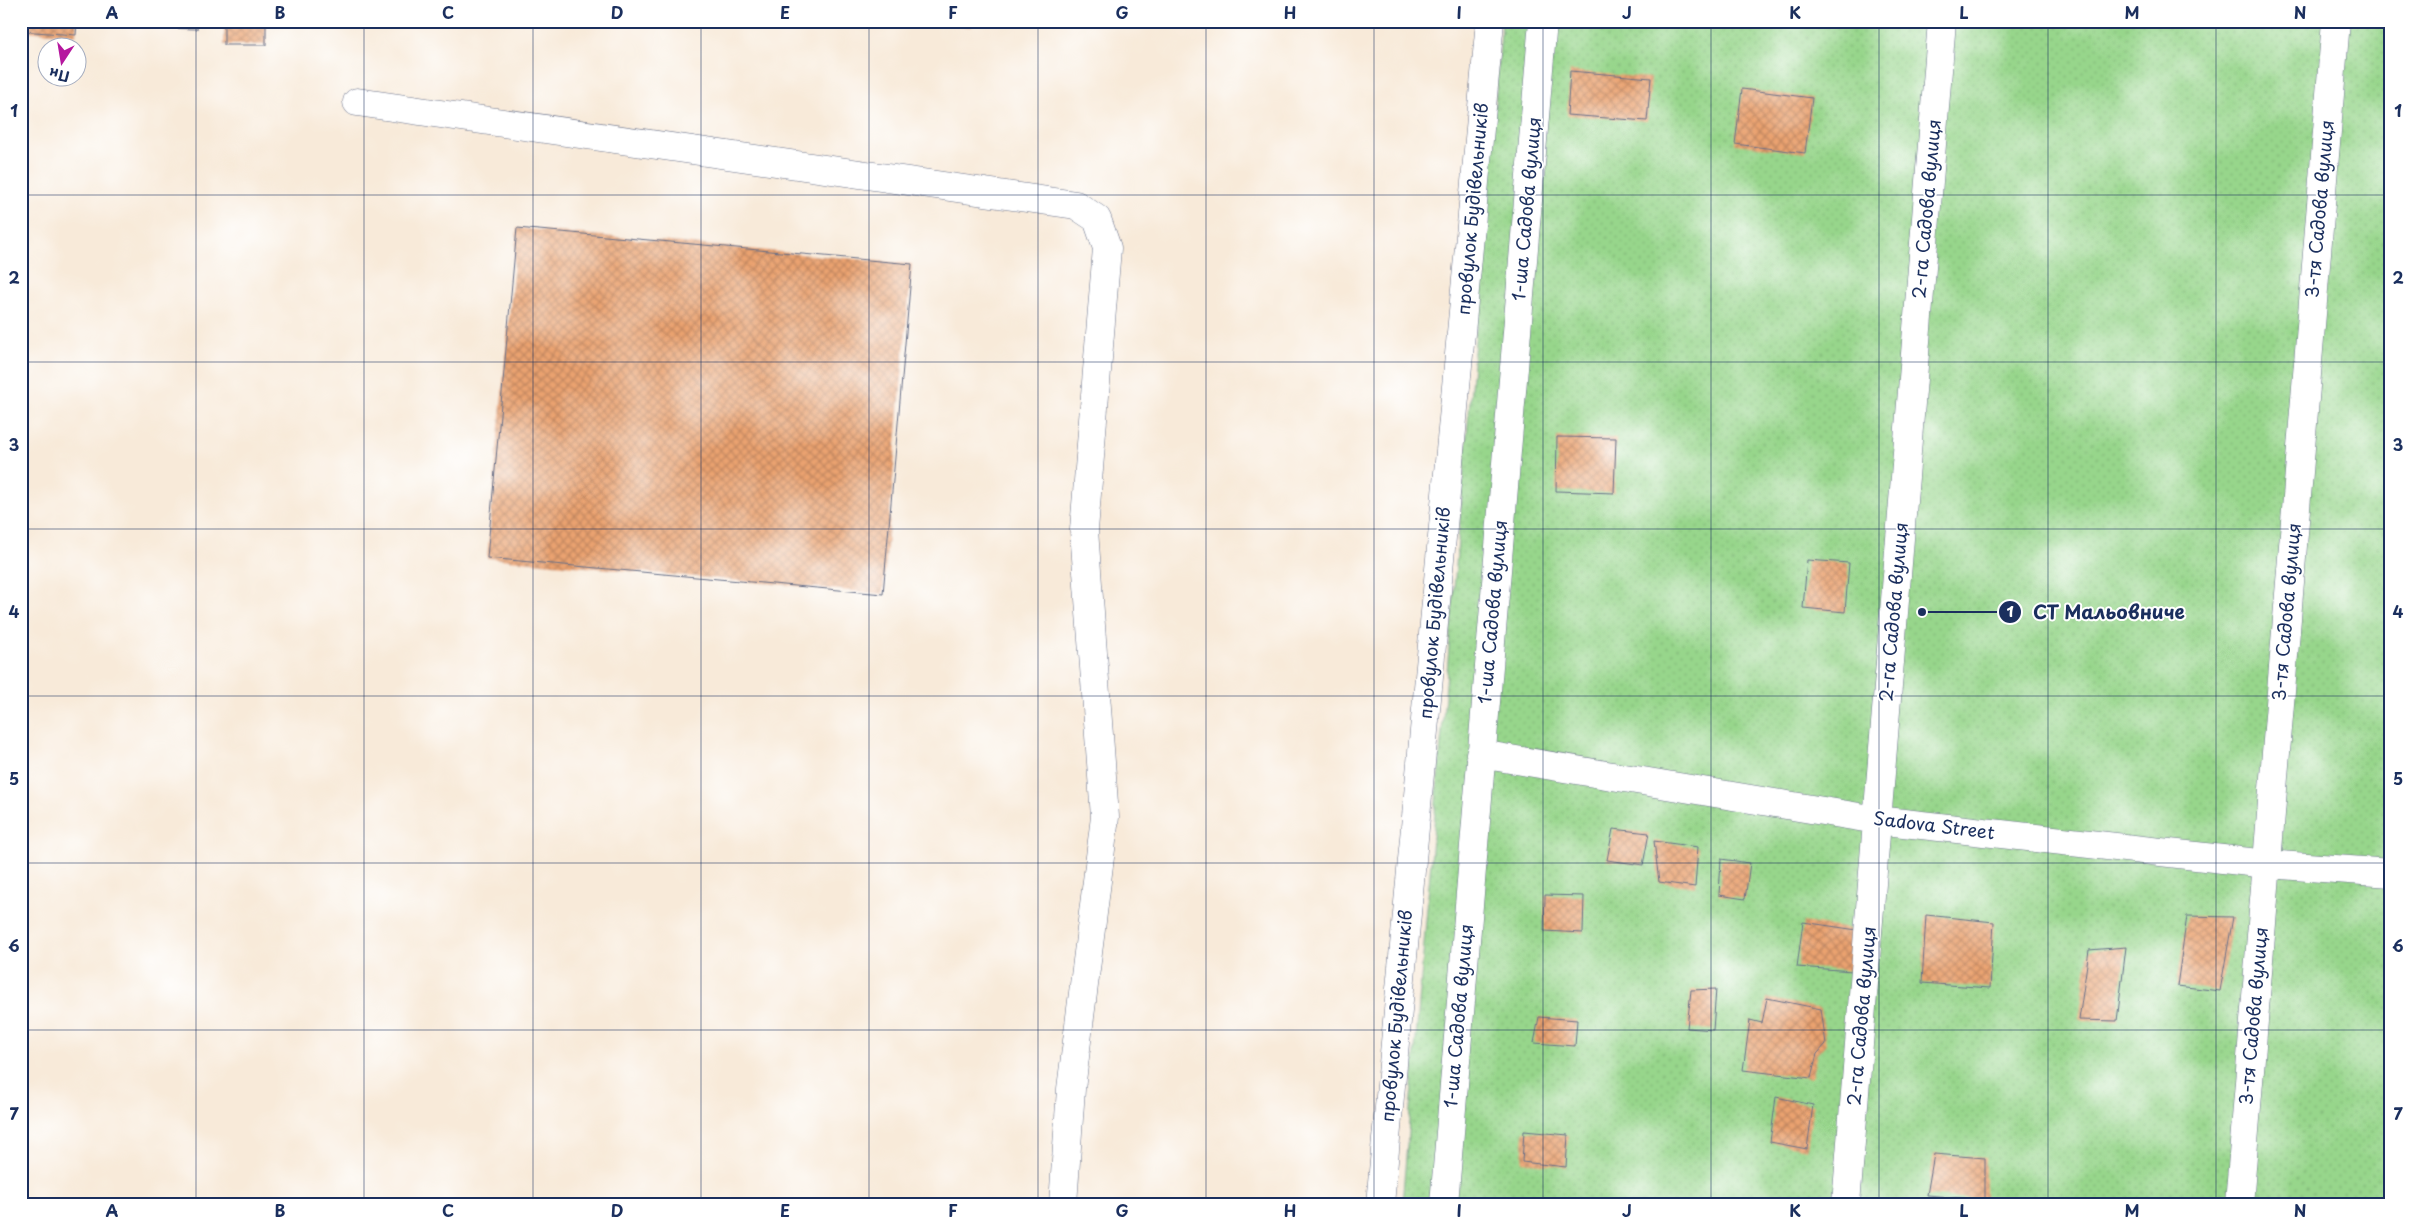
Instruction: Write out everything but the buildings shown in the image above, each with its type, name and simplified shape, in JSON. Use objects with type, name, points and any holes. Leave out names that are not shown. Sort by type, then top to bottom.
[{"type":"street","name":"1-ша Садова вулиця","points":[[1444,1204],[1480,754],[1543,21]]},
{"type":"street","name":"2-га Садова вулиця","points":[[1846,1204],[1942,21]]},
{"type":"street","name":"3-тя Садова вулиця","points":[[2239,1204],[2336,21]]},
{"type":"street","name":"провулок Будівельників","points":[[1380,1204],[1484,22]]},
{"type":"street","points":[[357,102],[1076,205],[1097,219],[1107,248],[1084,530],[1105,817],[1071,1089],[1064,1204]]},
{"type":"street","name":"Sadova Street","points":[[1480,754],[1877,820],[2266,864],[2391,873]]},
{"type":"green space","points":[[1502,21],[2391,21],[2391,1204],[1402,1204]]},
{"type":"place","name":"СТ Мальовниче","points":[[1922,612]]}]
